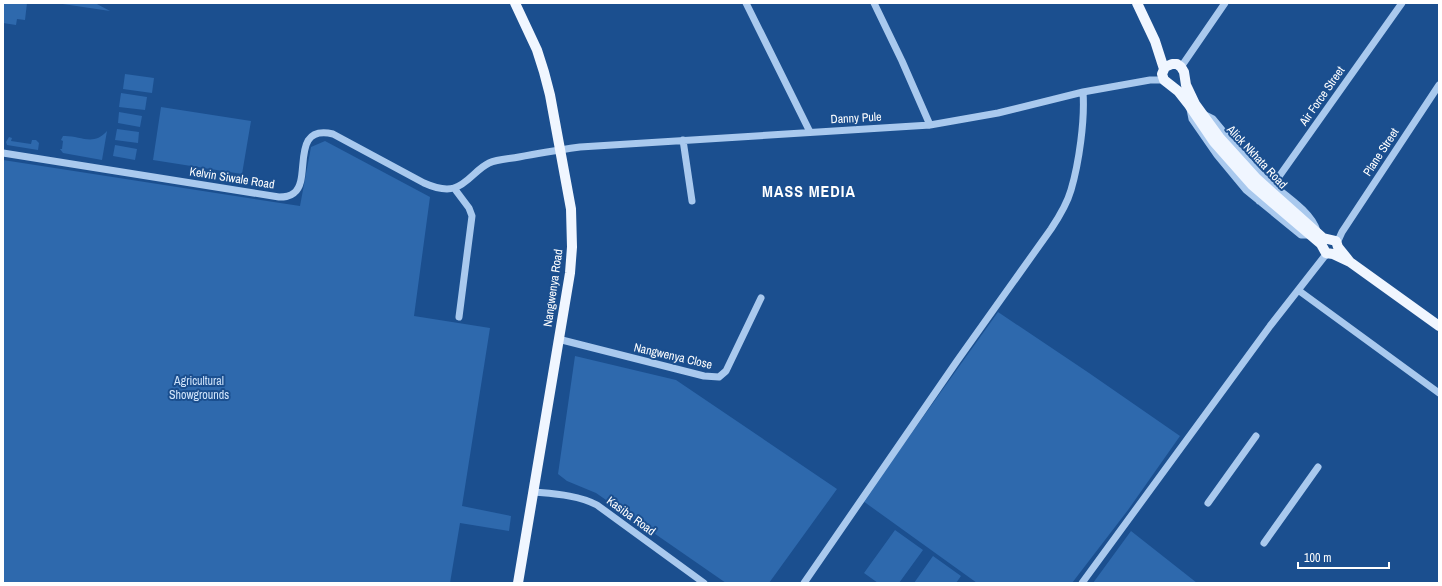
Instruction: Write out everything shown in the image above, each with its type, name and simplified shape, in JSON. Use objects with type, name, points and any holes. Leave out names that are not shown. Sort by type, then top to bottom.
[{"type":"main road","name":"Nangwenya Road","points":[[515,3],[544,72],[571,210],[572,241],[570,272],[518,583]]},
{"type":"main road","name":"Alick Nkhata Road","points":[[1137,3],[1155,41],[1164,55],[1178,65]]},
{"type":"main road","name":"Alick Nkhata Road","points":[[1155,41],[1165,76],[1189,105],[1214,142],[1244,170],[1257,179],[1294,218],[1313,233],[1323,238],[1330,248],[1439,326]]},
{"type":"main road","points":[[1168,65],[1178,65],[1184,72],[1184,78],[1176,85],[1165,76],[1168,65]]},
{"type":"main road","name":"Alick Nkhata Road","points":[[1184,78],[1195,104],[1244,170]]},
{"type":"street","points":[[746,3],[810,132]]},
{"type":"street","points":[[874,3],[902,61],[930,125]]},
{"type":"street","points":[[1178,65],[1225,3]]},
{"type":"street","name":"Air Force Street","points":[[1259,201],[1273,185],[1402,3]]},
{"type":"street","name":"Danny Pule","points":[[560,150],[580,147],[683,140],[930,125],[998,113],[1083,92],[1165,76]]},
{"type":"street","name":"Plane Street","points":[[1082,583],[1270,326],[1342,232],[1439,85]]},
{"type":"street","points":[[804,583],[1051,229],[1062,211],[1071,191],[1077,159],[1084,107],[1083,92]]},
{"type":"street","name":"Alick Nkhata Road","points":[[1189,105],[1192,119],[1217,155],[1246,190],[1301,236],[1313,233]]},
{"type":"street","points":[[1201,113],[1213,119],[1260,173],[1309,216],[1315,226],[1313,233]]},
{"type":"street","name":"Kelvin Siwale Road","points":[[3,153],[279,197],[287,197],[295,193],[299,184],[305,146],[308,140],[320,132],[325,132],[333,134],[430,186],[438,188],[454,188]]},
{"type":"street","points":[[683,140],[692,201]]},
{"type":"street","points":[[459,317],[472,216],[469,208],[454,188],[462,184],[488,164],[495,161],[560,150]]},
{"type":"street","points":[[1298,290],[1439,393]]},
{"type":"street","name":"Nangwenya Close","points":[[558,339],[704,376],[719,377],[726,371],[761,298]]},
{"type":"street","points":[[1208,503],[1256,436]]},
{"type":"street","points":[[1264,543],[1318,467]]},
{"type":"street","name":"Kasiba Road","points":[[533,492],[578,497],[598,505],[704,583]]},
{"type":"green space","points":[[3,3],[27,3],[25,20],[17,19],[16,25],[3,23]]},
{"type":"green space","points":[[56,3],[95,3],[110,11]]},
{"type":"green space","points":[[125,74],[154,78],[152,93],[123,89]]},
{"type":"green space","points":[[121,93],[147,97],[145,110],[119,107]]},
{"type":"green space","points":[[161,107],[251,121],[242,174],[153,160]]},
{"type":"green space","points":[[119,112],[142,116],[140,127],[118,123]]},
{"type":"green space","points":[[117,129],[139,132],[138,143],[115,140]]},
{"type":"green space","points":[[107,131],[102,160],[63,153],[60,149],[62,149],[63,141],[61,140],[63,136],[91,139],[102,136]]},
{"type":"green space","points":[[9,137],[12,138],[11,141],[31,144],[32,140],[36,140],[39,143],[38,150],[7,145],[6,142]]},
{"type":"green space","name":"Agricultural Showgrounds","points":[[325,141],[430,197],[414,316],[490,328],[462,506],[511,516],[509,531],[460,523],[450,583],[3,583],[3,160],[300,206],[311,147]]},
{"type":"green space","points":[[115,145],[137,149],[135,160],[113,156]]},
{"type":"green space","points":[[998,312],[1180,436],[1128,510],[1072,583],[977,583],[863,501]]},
{"type":"green space","points":[[575,356],[676,380],[837,489],[769,583],[726,583],[596,493],[567,481],[558,474]]},
{"type":"green space","points":[[895,530],[923,550],[899,583],[878,583],[864,573]]},
{"type":"green space","points":[[1131,531],[1197,583],[1093,583]]},
{"type":"green space","points":[[933,556],[961,576],[956,583],[914,583]]},
{"type":"district","name":"MASS MEDIA","points":[[809,191]]}]
